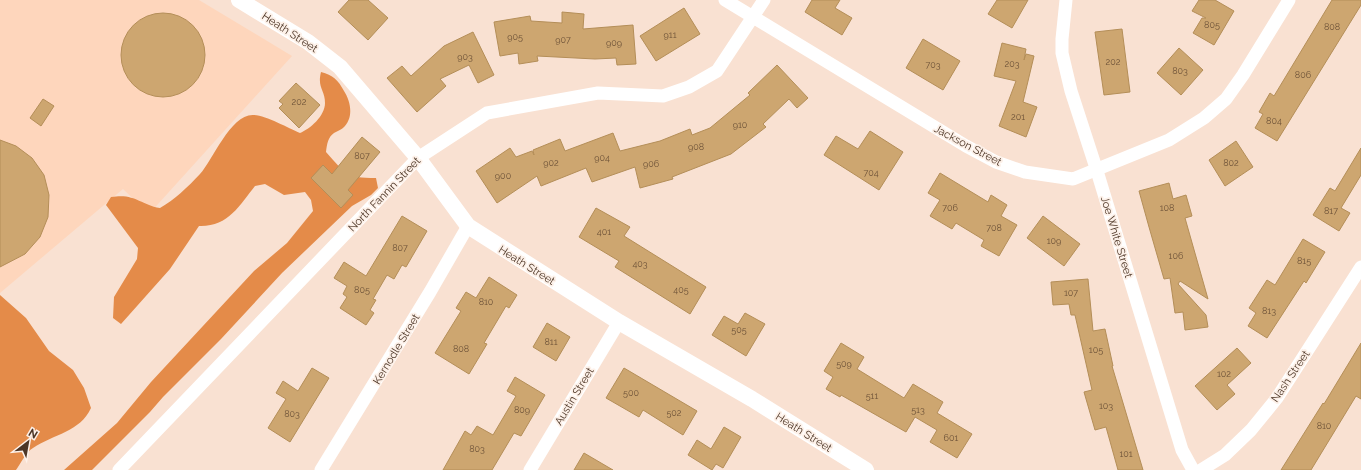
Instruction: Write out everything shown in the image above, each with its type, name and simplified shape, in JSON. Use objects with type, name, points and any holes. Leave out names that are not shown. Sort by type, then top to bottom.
[{"type":"street","name":"Heath Street","points":[[238,0],[308,42],[340,67],[418,158],[468,226],[619,322],[752,400],[866,470]]},
{"type":"street","name":"Jackson Street","points":[[726,0],[753,18],[966,146],[996,162],[1025,172],[1073,179],[1097,171],[1169,140],[1204,118],[1226,99],[1243,75],[1289,0]]},
{"type":"street","name":"North Fannin Street","points":[[119,470],[418,158],[487,113],[598,93],[663,96],[689,87],[717,71],[764,0]]},
{"type":"street","name":"Joe White Street","points":[[1066,0],[1062,53],[1071,91],[1097,171],[1182,450],[1193,470]]},
{"type":"street","name":"Kernodle Street","points":[[321,470],[430,292],[468,226]]},
{"type":"street","name":"Nash Street","points":[[1202,470],[1225,455],[1251,430],[1276,398],[1361,267]]},
{"type":"street","name":"Austin Street","points":[[530,470],[619,322]]},
{"type":"shaded area","points":[[0,0],[199,0],[292,56],[149,214],[123,189],[0,293]]},
{"type":"shaded area","points":[[321,72],[335,78],[340,84],[350,105],[349,120],[342,129],[335,132],[329,139],[326,152],[342,170],[352,176],[376,178],[378,188],[371,195],[352,206],[282,273],[221,339],[92,470],[64,470],[117,423],[151,382],[254,271],[287,243],[313,211],[311,200],[305,192],[284,195],[265,184],[255,186],[238,208],[225,219],[218,223],[199,226],[170,269],[121,324],[113,318],[114,297],[137,259],[138,248],[106,205],[111,197],[126,196],[160,208],[191,184],[205,167],[230,129],[246,116],[259,116],[300,133],[304,131],[320,117],[324,108],[325,99],[320,82]]},
{"type":"shaded area","points":[[0,295],[26,318],[49,351],[73,370],[84,388],[91,408],[86,416],[73,428],[41,443],[30,450],[16,470],[0,470]]},
{"type":"building","points":[[349,0],[368,0],[388,18],[368,40],[338,12]]},
{"type":"building","points":[[812,0],[840,0],[835,8],[852,18],[842,35],[805,12]]},
{"type":"building","points":[[997,0],[1028,0],[1012,28],[988,14]]},
{"type":"building","points":[[1199,0],[1215,0],[1234,11],[1214,45],[1193,33],[1202,18],[1206,18],[1192,11]]},
{"type":"building","points":[[1332,0],[1361,0],[1361,5],[1277,141],[1255,128],[1263,114],[1259,112],[1270,93],[1274,96]]},
{"type":"building","points":[[684,8],[700,34],[656,61],[640,36]]},
{"type":"building","points":[[562,12],[584,14],[583,29],[633,25],[636,64],[617,65],[616,58],[595,59],[537,56],[538,61],[519,64],[518,53],[500,56],[494,22],[530,16],[531,21],[562,23]]},
{"type":"building","points":[[155,13],[171,13],[187,20],[198,31],[205,47],[205,63],[202,71],[193,85],[187,90],[171,97],[155,97],[139,90],[128,79],[121,63],[121,47],[128,31],[139,20]]},
{"type":"building","points":[[1122,29],[1130,92],[1104,95],[1095,32]]},
{"type":"building","points":[[473,32],[494,75],[478,83],[469,65],[440,79],[446,86],[417,112],[387,78],[402,66],[411,76],[444,46]]},
{"type":"building","points":[[923,39],[960,61],[943,90],[906,68]]},
{"type":"building","points":[[1002,43],[1026,49],[1024,60],[1026,54],[1034,56],[1023,102],[1037,107],[1026,137],[999,126],[1016,81],[994,76]]},
{"type":"building","points":[[1179,48],[1203,70],[1181,95],[1157,73]]},
{"type":"building","points":[[777,65],[808,98],[797,108],[789,99],[763,124],[766,127],[731,154],[672,177],[673,179],[640,188],[635,167],[592,182],[586,168],[541,186],[537,176],[497,203],[476,171],[510,148],[516,157],[532,151],[534,155],[533,150],[560,139],[565,151],[613,133],[620,151],[660,141],[690,129],[692,135],[710,128],[750,95],[748,93]]},
{"type":"building","points":[[296,83],[320,105],[299,128],[279,108],[283,104],[279,101]]},
{"type":"building","points":[[43,99],[54,106],[41,126],[30,118]]},
{"type":"building","points":[[870,131],[903,152],[879,190],[824,155],[836,136],[858,149]]},
{"type":"building","points":[[362,137],[380,152],[348,190],[353,195],[341,208],[311,178],[323,165],[332,174]]},
{"type":"building","points":[[0,140],[16,146],[32,158],[44,175],[49,195],[48,217],[40,237],[25,254],[0,267]]},
{"type":"building","points":[[1236,141],[1253,167],[1225,186],[1209,160]]},
{"type":"building","points":[[1361,148],[1361,175],[1341,208],[1350,213],[1339,231],[1313,215],[1330,188],[1335,191]]},
{"type":"building","points":[[940,173],[988,202],[991,195],[1007,205],[1001,216],[1017,225],[999,256],[981,246],[984,240],[956,223],[952,229],[930,216],[940,200],[928,193]]},
{"type":"building","points":[[1169,183],[1173,199],[1186,195],[1192,216],[1185,218],[1208,299],[1180,281],[1178,284],[1206,315],[1208,327],[1185,330],[1183,312],[1175,313],[1170,278],[1164,279],[1139,191]]},
{"type":"building","points":[[596,208],[630,227],[624,236],[706,287],[690,314],[615,267],[619,261],[579,237]]},
{"type":"building","points":[[402,216],[427,231],[406,267],[402,265],[394,279],[387,275],[373,299],[376,300],[370,310],[374,313],[366,325],[340,308],[347,297],[343,294],[347,286],[334,278],[344,262],[366,276]]},
{"type":"building","points":[[1043,216],[1080,244],[1064,266],[1027,238]]},
{"type":"building","points":[[1303,239],[1325,252],[1306,283],[1304,281],[1267,338],[1248,326],[1256,313],[1249,308],[1267,280],[1275,285]]},
{"type":"building","points":[[489,277],[517,295],[509,308],[506,306],[484,343],[487,344],[469,374],[435,353],[461,311],[456,308],[466,292],[476,298]]},
{"type":"building","points":[[1088,279],[1093,331],[1105,329],[1112,366],[1143,470],[1118,470],[1106,427],[1095,430],[1084,392],[1092,390],[1075,315],[1071,315],[1069,304],[1053,305],[1051,282]]},
{"type":"building","points":[[745,313],[765,324],[746,356],[712,335],[724,316],[738,324]]},
{"type":"building","points":[[547,323],[570,337],[556,361],[533,347]]},
{"type":"building","points":[[841,343],[864,357],[857,369],[904,398],[913,384],[943,402],[937,413],[972,434],[957,458],[930,442],[937,430],[915,417],[906,432],[841,395],[840,397],[826,389],[833,377],[824,371]]},
{"type":"building","points":[[1361,343],[1361,399],[1356,396],[1311,470],[1281,470],[1323,403],[1324,404]]},
{"type":"building","points":[[1237,348],[1251,363],[1227,385],[1235,394],[1217,410],[1195,386]]},
{"type":"building","points":[[312,368],[329,378],[290,442],[268,428],[286,399],[276,393],[283,381],[298,391]]},
{"type":"building","points":[[624,368],[697,411],[683,435],[643,410],[639,417],[606,398]]},
{"type":"building","points":[[515,377],[545,395],[521,436],[514,433],[492,470],[443,470],[465,431],[471,435],[477,426],[493,435],[516,396],[507,391]]},
{"type":"building","points":[[724,427],[741,437],[723,468],[716,464],[712,470],[688,455],[697,440],[711,449]]},
{"type":"building","points":[[584,453],[613,470],[574,470]]}]
